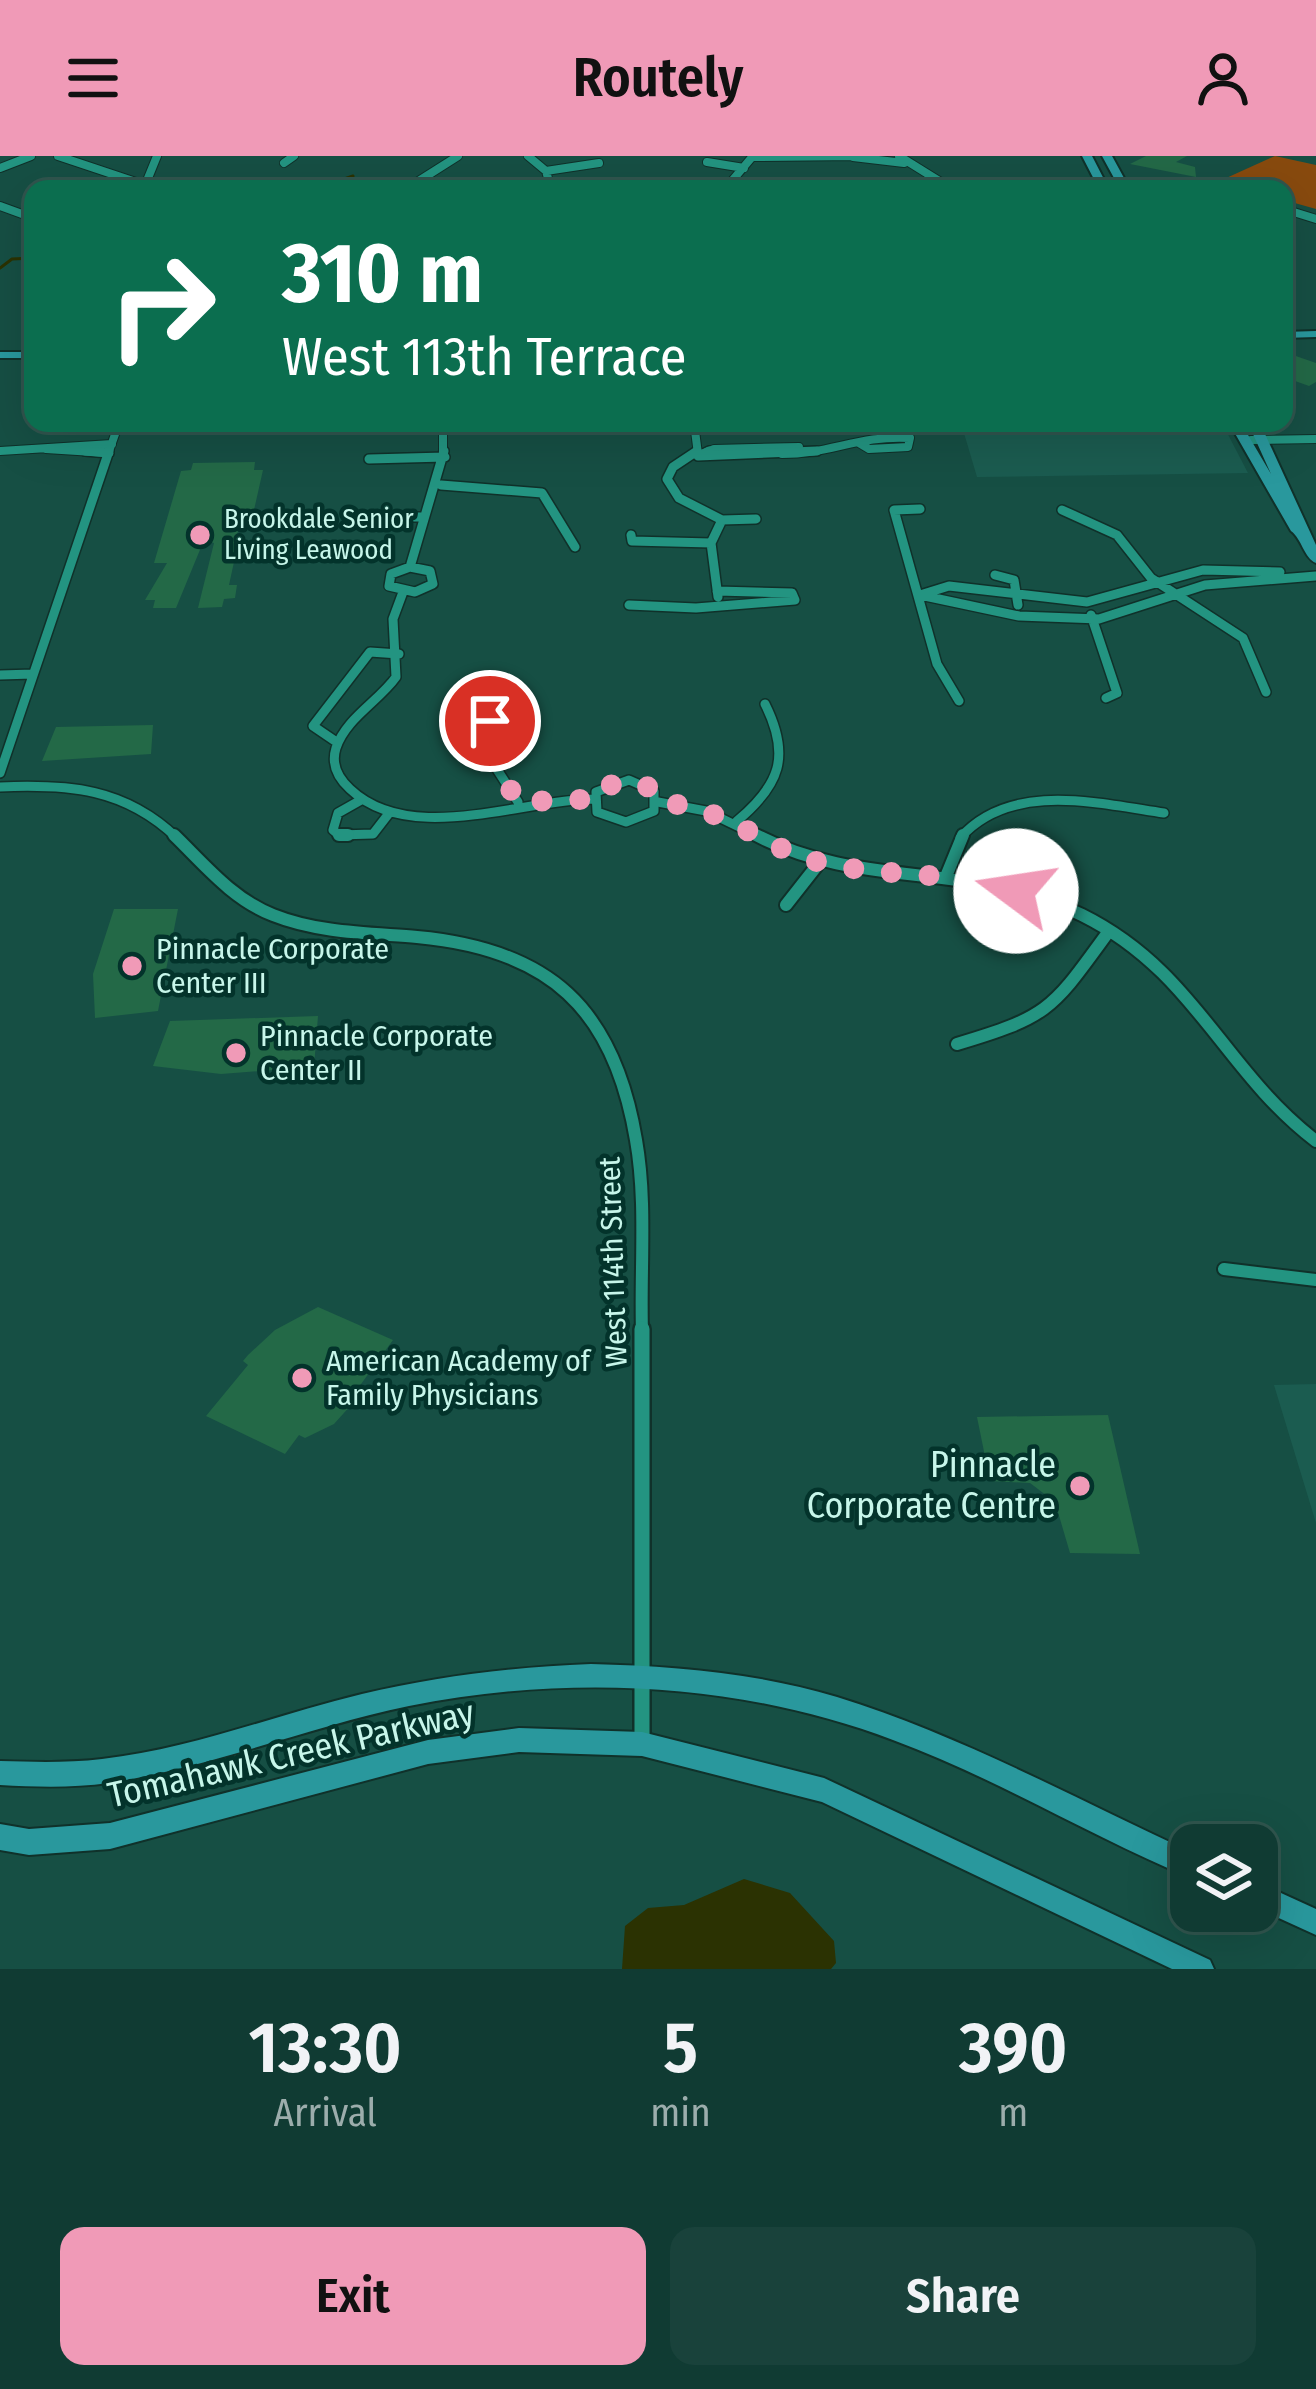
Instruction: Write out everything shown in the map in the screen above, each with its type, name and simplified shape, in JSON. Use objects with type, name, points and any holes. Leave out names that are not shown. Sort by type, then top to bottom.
[{"type":"main road","points":[[1240,432],[1283,512],[1309,544]]},
{"type":"main road","points":[[1259,432],[1316,559]]},
{"type":"main road","name":"Tomahawk Creek Parkway","points":[[0,1773],[62,1779],[124,1772],[404,1696],[503,1678],[642,1677],[738,1688],[891,1728],[1170,1855]]},
{"type":"main road","name":"Tomahawk Creek Parkway","points":[[0,1837],[29,1842],[110,1836],[428,1752],[519,1739],[642,1744],[824,1790],[1201,1969]]},
{"type":"main road","points":[[1278,1905],[1316,1922]]},
{"type":"street","points":[[0,168],[31,156]]},
{"type":"street","points":[[58,156],[113,166],[139,180]]},
{"type":"street","points":[[284,163],[294,156]]},
{"type":"street","points":[[437,156],[454,158]]},
{"type":"street","points":[[528,156],[546,171],[548,180]]},
{"type":"street","points":[[898,156],[937,180]]},
{"type":"street","points":[[733,180],[752,157],[854,157],[914,166]]},
{"type":"street","points":[[420,180],[454,158]]},
{"type":"street","points":[[80,159],[132,180]]},
{"type":"street","points":[[707,162],[744,168]]},
{"type":"street","points":[[546,171],[598,163]]},
{"type":"street","points":[[102,171],[113,166]]},
{"type":"street","points":[[0,773],[115,432]]},
{"type":"street","points":[[410,567],[423,518],[441,485],[443,432]]},
{"type":"street","points":[[695,432],[698,456]]},
{"type":"street","points":[[768,432],[771,452]]},
{"type":"street","points":[[756,519],[722,520],[679,498],[668,487],[673,467],[698,456],[818,449],[885,435],[904,436],[912,444],[869,448],[859,443]]},
{"type":"street","points":[[1245,440],[1316,439]]},
{"type":"street","points":[[0,451],[110,448]]},
{"type":"street","points":[[369,459],[445,457]]},
{"type":"street","points":[[441,485],[542,493],[575,547]]},
{"type":"street","points":[[920,509],[895,510],[937,664],[959,700]]},
{"type":"street","points":[[1062,511],[1096,521],[1117,535],[1156,581],[1243,638],[1266,692]]},
{"type":"street","points":[[356,517],[423,518]]},
{"type":"street","points":[[718,604],[711,543],[722,520]]},
{"type":"street","points":[[631,536],[632,541],[643,542],[711,543]]},
{"type":"street","points":[[410,567],[430,571],[434,579],[422,590],[403,592],[389,586],[388,578],[410,567]]},
{"type":"street","points":[[920,595],[949,586],[1020,598],[1087,602],[1223,567],[1311,576]]},
{"type":"street","points":[[995,575],[1014,580],[1020,598],[1017,612]]},
{"type":"street","points":[[920,595],[1017,612],[1092,618],[1123,616],[1173,592],[1311,576]]},
{"type":"street","points":[[629,605],[641,609],[784,605],[795,596],[779,589],[717,591]]},
{"type":"street","points":[[403,592],[393,619],[399,654],[392,684],[338,743],[337,770],[361,800],[390,812],[442,817],[518,802],[593,799]]},
{"type":"street","points":[[1087,602],[1117,693],[1106,698]]},
{"type":"street","points":[[338,743],[313,727],[332,695],[370,652],[399,654]]},
{"type":"street","points":[[0,675],[33,674]]},
{"type":"street","points":[[506,700],[485,736],[491,760],[518,802]]},
{"type":"street","points":[[737,821],[765,797],[782,767],[782,741],[765,704]]},
{"type":"street","points":[[593,799],[602,787],[629,781],[647,786],[658,802],[737,821],[819,863],[947,874],[1037,896],[1109,931],[1172,977],[1216,1028],[1249,1083],[1316,1141]]},
{"type":"street","name":"West 114th Street","points":[[0,787],[88,788],[139,806],[236,898],[266,912],[341,932],[451,940],[506,950],[548,973],[578,998],[615,1073],[637,1147],[644,1406],[642,1744]]},
{"type":"street","points":[[593,799],[597,812],[626,822],[646,817],[658,802]]},
{"type":"street","points":[[361,800],[338,813],[333,830],[339,835],[358,839],[373,834],[390,812]]},
{"type":"street","points":[[947,874],[958,837],[997,808],[1046,801],[1164,813]]},
{"type":"street","points":[[786,905],[819,863]]},
{"type":"street","points":[[957,1044],[1024,1024],[1057,1002],[1086,955],[1109,931]]},
{"type":"street","points":[[1225,1269],[1316,1280]]},
{"type":"shaded area","points":[[1275,156],[1316,165],[1316,209],[1293,203],[1293,180],[1222,180]]},
{"type":"shaded area","points":[[964,432],[1227,432],[1248,473],[977,477]]},
{"type":"shaded area","points":[[1316,1384],[1316,1523],[1274,1385]]},
{"type":"shaded area","points":[[744,1879],[790,1893],[834,1941],[836,1963],[831,1969],[622,1969],[625,1926],[648,1908],[684,1905]]},
{"type":"building","points":[[1146,156],[1187,156],[1176,162],[1195,167],[1196,177],[1130,164]]},
{"type":"building","points":[[1293,355],[1316,363],[1316,382],[1309,386],[1293,380]]},
{"type":"building","name":"Brookdale Senior Living Leawood","points":[[255,462],[254,470],[263,470],[254,510],[244,511],[239,518],[236,549],[246,549],[243,561],[234,562],[229,585],[237,585],[235,598],[224,599],[222,607],[198,608],[214,543],[204,540],[176,608],[153,608],[155,600],[145,600],[167,563],[154,563],[181,471],[191,470],[193,463]]},
{"type":"building","points":[[153,725],[151,754],[42,761],[56,727]]},
{"type":"building","name":"Pinnacle Corporate Center III","points":[[114,909],[178,909],[158,1011],[95,1018],[93,974]]},
{"type":"building","name":"Pinnacle Corporate Center II","points":[[318,1016],[314,1067],[221,1074],[153,1066],[170,1021]]},
{"type":"building","name":"American Academy of Family Physicians","points":[[318,1307],[393,1340],[356,1391],[361,1394],[334,1424],[305,1438],[299,1435],[285,1454],[206,1416],[248,1365],[243,1361],[248,1355],[275,1330]]},
{"type":"building","name":"Pinnacle Corporate Centre","points":[[1108,1415],[1140,1554],[1070,1553],[1055,1502],[1030,1483],[990,1481],[977,1417]]},
{"type":"waterway","points":[[341,180],[353,176]]},
{"type":"waterway","points":[[0,268],[12,259],[24,258]]},
{"type":"place","name":"Brookdale Senior Living Leawood","points":[[200,535]]},
{"type":"place","name":"Pinnacle Corporate Center III","points":[[132,966]]},
{"type":"place","name":"Pinnacle Corporate Center II","points":[[236,1053]]},
{"type":"place","name":"American Academy of Family Physicians","points":[[302,1378]]},
{"type":"place","name":"Pinnacle Corporate Centre","points":[[1080,1486]]},
{"type":"route","points":[[490,721],[485,736],[488,752],[518,802],[593,799],[610,783],[629,781],[654,791],[658,802],[722,815],[819,863],[964,877],[1016,891]]}]
